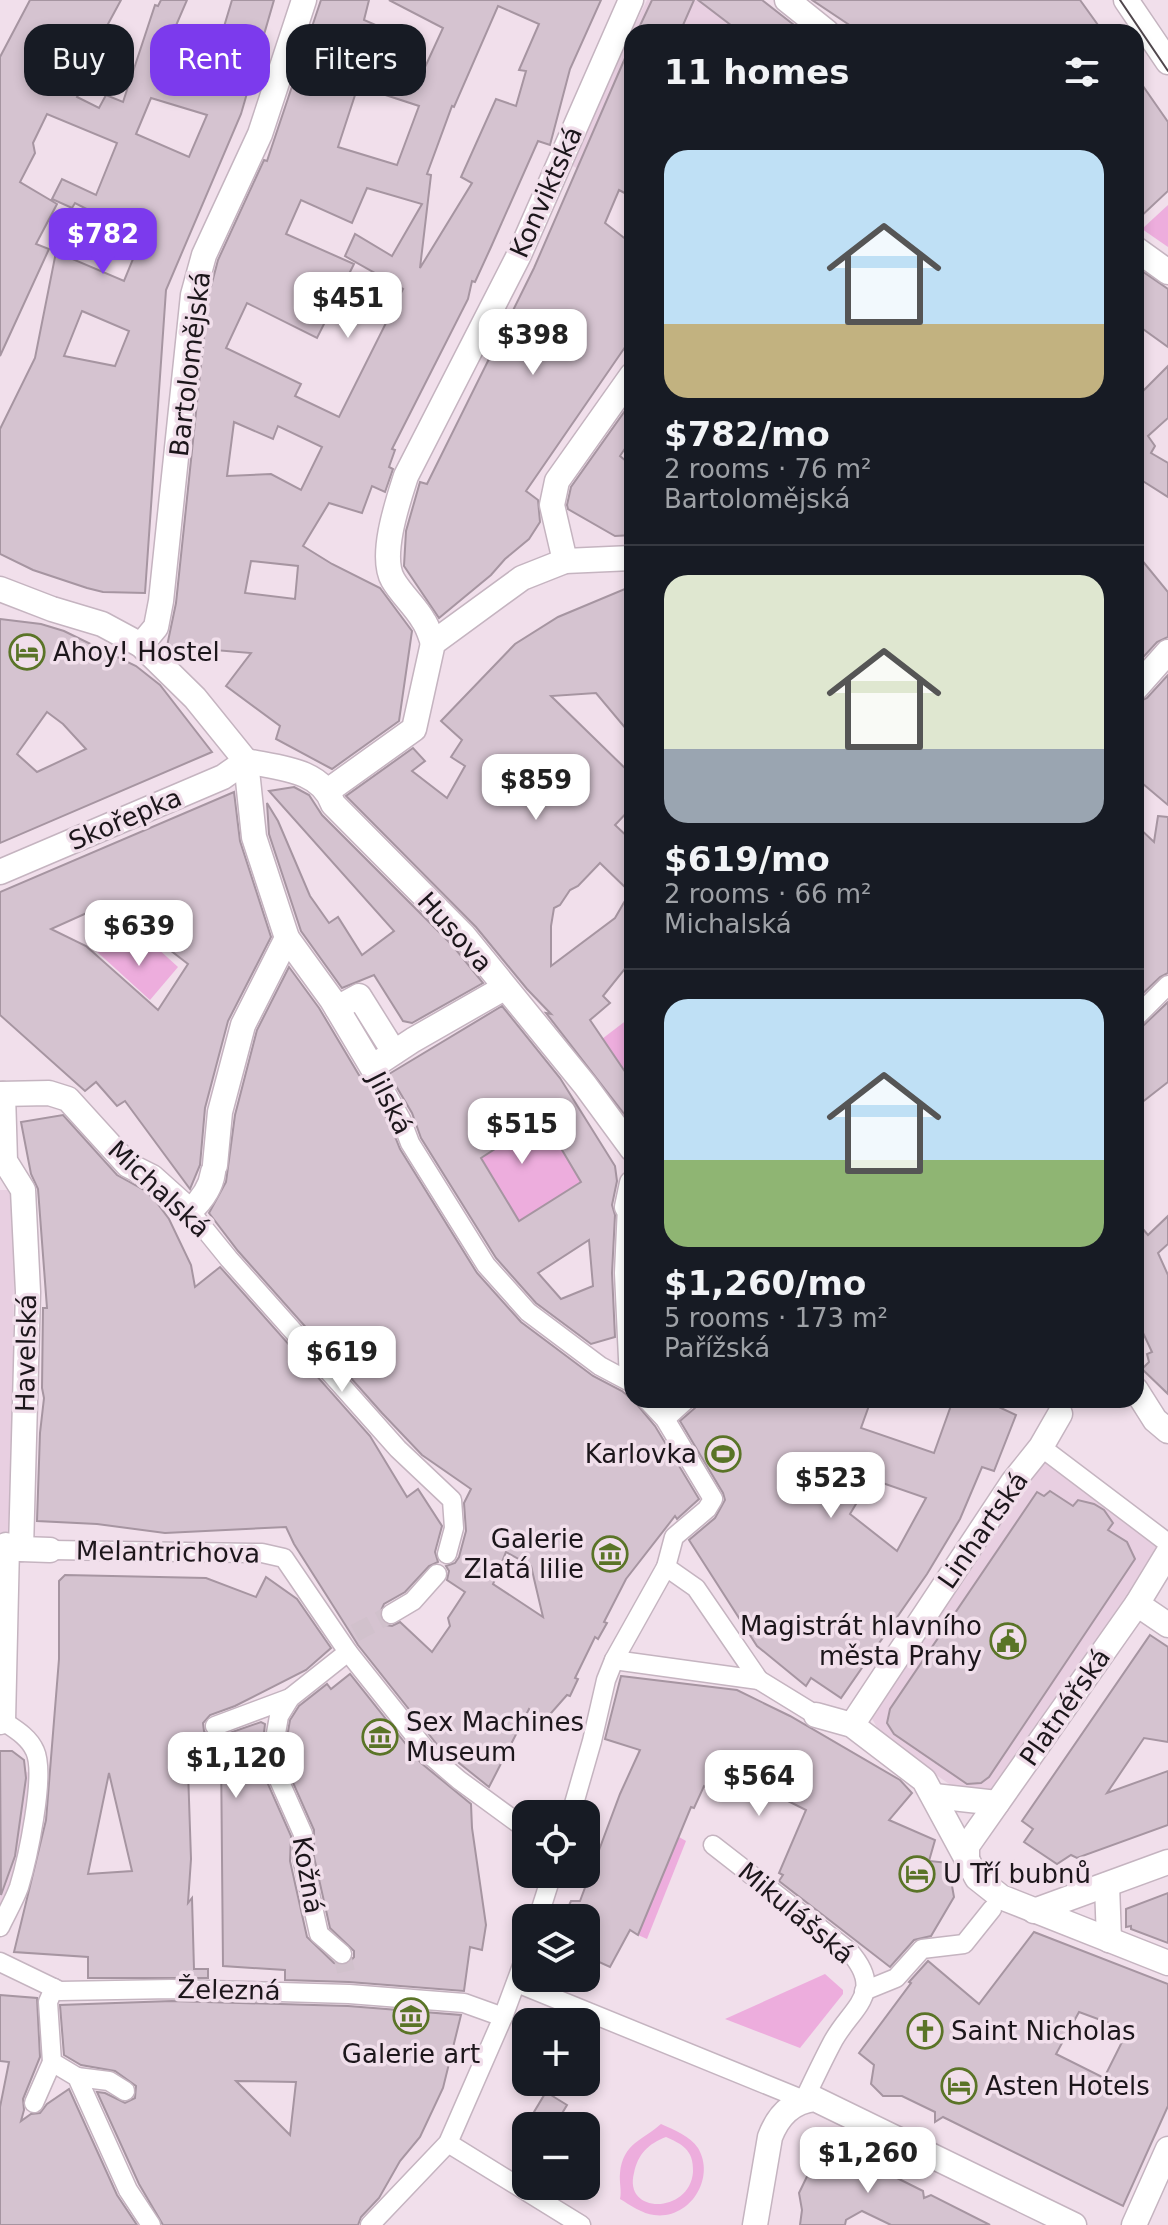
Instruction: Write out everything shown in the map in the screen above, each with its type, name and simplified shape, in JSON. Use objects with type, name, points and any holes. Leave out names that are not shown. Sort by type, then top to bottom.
[{"type":"street","name":"Bartolomějská","points":[[141,645],[156,627],[161,601],[197,282],[204,255],[260,134],[304,0]]},
{"type":"street","name":"Konviktská","points":[[433,643],[424,620],[389,571],[397,505],[406,476],[519,255],[631,0]]},
{"type":"street","points":[[787,0],[817,24]]},
{"type":"street","points":[[1126,0],[1142,24]]},
{"type":"street","points":[[1144,27],[1168,62]]},
{"type":"street","points":[[1144,255],[1168,272]]},
{"type":"street","points":[[565,561],[552,505],[557,481],[624,386]]},
{"type":"street","points":[[329,790],[412,732],[417,722],[433,643],[522,578],[565,561],[624,558]]},
{"type":"street","points":[[0,589],[102,624],[141,645],[195,698],[246,761]]},
{"type":"street","points":[[1144,679],[1168,652]]},
{"type":"street","name":"Husova","points":[[246,761],[308,775],[329,790],[333,804],[464,936],[624,1138]]},
{"type":"street","name":"Skořepka","points":[[0,872],[223,777],[246,761]]},
{"type":"street","name":"Jilská","points":[[246,761],[254,837],[287,938],[337,1008],[401,1119],[410,1143],[486,1265],[528,1312],[600,1366],[624,1378]]},
{"type":"street","points":[[190,1211],[201,1201],[212,1180],[220,1112],[243,1025],[287,938]]},
{"type":"street","points":[[1144,1009],[1168,985]]},
{"type":"street","points":[[372,1067],[504,988]]},
{"type":"street","points":[[337,1008],[359,996],[394,1052]]},
{"type":"street","name":"Havelská","points":[[0,1927],[19,1887],[38,1796],[39,1770],[32,1746],[23,1735],[2,1722],[9,1546],[28,1292],[23,1190],[3,1166],[1,1093]]},
{"type":"street","name":"Michalská","points":[[1,1093],[49,1093],[68,1099],[128,1165],[152,1177],[190,1211],[398,1449],[452,1500],[454,1528],[447,1554]]},
{"type":"street","points":[[1144,1403],[1155,1420],[1168,1431]]},
{"type":"street","points":[[575,1800],[614,1660],[666,1567],[674,1537],[707,1509],[713,1499],[665,1419],[655,1408]]},
{"type":"street","points":[[665,1419],[677,1408]]},
{"type":"street","name":"Linhartská","points":[[852,1725],[1013,1482],[1041,1447],[1060,1414]]},
{"type":"street","points":[[1041,1447],[1168,1543]]},
{"type":"street","name":"Melantrichova","points":[[9,1546],[50,1550],[262,1553],[278,1556],[287,1561],[430,1755],[512,1819]]},
{"type":"street","name":"Platnéřská","points":[[967,1861],[967,1846],[1137,1604],[1168,1553]]},
{"type":"street","points":[[666,1567],[696,1588],[759,1680]]},
{"type":"street","points":[[391,1614],[413,1601],[437,1574]]},
{"type":"street","points":[[1137,1604],[1168,1625]]},
{"type":"street","points":[[215,1726],[290,1698],[348,1642]]},
{"type":"street","points":[[614,1660],[759,1680],[816,1715],[852,1725],[916,1774],[934,1796],[967,1861],[984,1885],[1009,1902],[1168,1963]]},
{"type":"street","name":"Kožná","points":[[290,1698],[279,1716],[271,1762],[303,1834],[302,1858],[319,1934],[342,1954]]},
{"type":"street","points":[[934,1796],[997,1803]]},
{"type":"street","name":"Mikulášská","points":[[713,1845],[849,1951],[861,1967],[864,1991]]},
{"type":"street","points":[[1034,1911],[1168,1862]]},
{"type":"street","points":[[1107,1885],[1109,1940]]},
{"type":"street","points":[[816,2101],[832,2044],[860,2006],[864,1991],[896,1978],[922,1949],[964,1944],[992,1909]]},
{"type":"street","name":"Železná","points":[[0,1962],[60,1991],[348,1985],[464,2003],[503,2017]]},
{"type":"street","points":[[34,2103],[52,2062],[48,2002],[54,1988]]},
{"type":"street","points":[[370,2225],[448,2143],[513,1992]]},
{"type":"street","points":[[540,1992],[816,2101],[1074,2225]]},
{"type":"street","points":[[52,2062],[77,2077],[109,2081],[125,2091]]},
{"type":"street","points":[[77,2077],[128,2190],[151,2225]]},
{"type":"street","points":[[755,2225],[774,2127],[788,2109],[816,2101]]},
{"type":"street","points":[[448,2143],[581,2225]]},
{"type":"street","points":[[1134,2225],[1168,2149]]},
{"type":"shaded area","points":[[647,0],[762,0],[794,24],[635,24]]},
{"type":"shaded area","points":[[624,47],[624,193],[567,163]]},
{"type":"shaded area","points":[[1168,205],[1168,247],[1144,230]]},
{"type":"shaded area","points":[[123,917],[178,967],[150,1000],[94,949]]},
{"type":"shaded area","points":[[624,1022],[624,1071],[602,1039]]},
{"type":"shaded area","points":[[543,1118],[581,1182],[519,1221],[481,1158]]},
{"type":"shaded area","points":[[0,1190],[15,1190],[11,1541],[0,1541]]},
{"type":"shaded area","name":"Magistrát hlavního města Prahy","points":[[1046,1460],[1163,1545],[992,1791],[962,1793],[883,1738],[871,1717],[1028,1476]]},
{"type":"shaded area","points":[[25,1771],[33,1775],[28,1828],[14,1876],[0,1906],[0,1832],[17,1774]]},
{"type":"shaded area","points":[[679,1837],[686,1841],[647,1939],[638,1935]]},
{"type":"shaded area","points":[[825,1974],[843,1990],[843,1994],[800,2048],[725,2019]]},
{"type":"shaded area","points":[[661,2124],[695,2144],[703,2160],[704,2172],[696,2195],[688,2204],[667,2215],[654,2215],[620,2199],[620,2173],[625,2155],[635,2143]],"holes":[[[666,2137],[689,2153],[693,2164],[689,2186],[681,2196],[670,2202],[647,2202],[638,2196],[633,2187],[636,2166],[649,2146]]]},
{"type":"building","points":[[30,0],[121,0],[108,24],[24,24],[24,96],[78,96],[99,108],[105,96],[123,102],[125,96],[134,96],[134,69],[155,5],[158,6],[161,0],[187,0],[177,24],[150,24],[150,96],[246,96],[166,290],[145,593],[103,592],[87,588],[33,570],[0,554],[0,429],[35,358],[56,252],[124,281],[142,237],[75,203],[72,208],[52,199],[62,179],[96,195],[117,143],[47,114],[33,143],[35,153],[20,182],[57,204],[36,244],[49,249],[0,356],[0,57]],"holes":[[[151,98],[207,115],[189,157],[136,134]],[[82,311],[129,331],[115,366],[64,356]]]},
{"type":"building","points":[[232,0],[274,0],[267,24],[225,24]]},
{"type":"building","points":[[321,0],[369,0],[364,20],[373,24],[313,24]]},
{"type":"building","points":[[389,0],[601,0],[570,69],[550,145],[538,141],[475,282],[472,281],[468,299],[392,449],[395,450],[389,467],[393,469],[385,492],[372,486],[362,513],[329,503],[303,546],[380,588],[412,631],[399,721],[332,769],[276,739],[280,726],[226,686],[251,653],[167,646],[176,603],[208,298],[218,260],[264,160],[267,161],[289,96],[355,96],[338,147],[397,165],[419,106],[388,96],[426,96],[426,65],[443,28]],"holes":[[[498,6],[539,24],[519,70],[526,71],[516,106],[496,99],[461,177],[472,183],[420,268],[431,175],[427,174],[452,106]],[[367,188],[422,204],[392,256],[355,234],[345,256],[403,289],[339,417],[295,396],[301,384],[226,348],[247,303],[317,338],[354,264],[286,234],[301,200],[352,223]],[[234,422],[273,439],[278,426],[322,447],[301,490],[271,474],[227,476]],[[251,561],[298,566],[295,599],[245,593]]]},
{"type":"building","points":[[652,0],[694,0],[684,24],[641,24]]},
{"type":"building","points":[[698,0],[762,0],[793,24],[730,24]]},
{"type":"building","points":[[812,0],[1080,0],[1097,24],[848,24]]},
{"type":"building","points":[[624,60],[624,193],[619,190],[605,223],[624,238],[624,349],[526,491],[538,500],[540,522],[529,539],[439,618],[404,566],[406,531],[420,482],[427,484],[534,268]]},
{"type":"building","points":[[1144,88],[1168,122],[1168,191],[1144,214]]},
{"type":"building","points":[[1144,272],[1168,289],[1168,347],[1144,330]]},
{"type":"building","points":[[1168,366],[1168,418],[1148,436],[1155,446],[1151,453],[1168,463],[1168,497],[1144,482],[1144,390]]},
{"type":"building","points":[[624,412],[624,450],[620,456],[624,459],[624,535],[615,536],[568,509],[571,487]]},
{"type":"building","points":[[1144,563],[1168,592],[1168,637],[1157,642],[1144,656]]},
{"type":"building","points":[[624,589],[624,726],[596,693],[551,696],[624,767],[624,815],[615,825],[624,833],[624,886],[600,863],[570,890],[560,905],[554,908],[551,966],[615,918],[624,902],[624,970],[603,996],[610,1003],[590,1020],[624,1070],[624,1114],[546,1013],[551,1014],[476,927],[346,796],[413,748],[425,761],[412,771],[447,798],[465,766],[451,757],[462,740],[441,721],[515,644],[558,617]]},
{"type":"building","points":[[0,619],[41,624],[64,631],[136,666],[160,685],[212,752],[0,843]],"holes":[[[47,712],[86,749],[37,772],[17,754]]]},
{"type":"building","points":[[1168,675],[1168,805],[1144,785],[1144,699]]},
{"type":"building","points":[[294,787],[309,795],[322,815],[453,946],[483,983],[412,1023],[403,1021],[374,975],[342,988],[301,931],[269,834],[267,803],[278,821],[310,896],[329,923],[338,917],[362,955],[394,931],[269,791]]},
{"type":"building","points":[[234,792],[240,841],[271,937],[228,1021],[205,1108],[200,1165],[190,1189],[125,1101],[117,1106],[96,1082],[85,1091],[0,1015],[0,892]],"holes":[[[109,903],[188,964],[158,1010],[86,946],[51,929]]]},
{"type":"building","points":[[1158,816],[1168,817],[1168,973],[1144,992],[1144,833],[1154,842]]},
{"type":"building","points":[[289,967],[319,1008],[359,1075],[366,1081],[400,1149],[477,1273],[521,1322],[593,1376],[624,1393],[624,1408],[640,1408],[655,1426],[699,1499],[677,1519],[675,1516],[626,1579],[604,1622],[607,1623],[598,1639],[595,1637],[575,1678],[578,1679],[570,1696],[567,1695],[545,1720],[529,1709],[489,1787],[439,1747],[358,1645],[286,1527],[165,1533],[97,1524],[37,1521],[44,1398],[43,1308],[47,1308],[38,1189],[31,1174],[21,1122],[63,1115],[117,1175],[154,1199],[169,1219],[191,1265],[195,1287],[220,1267],[370,1436],[407,1497],[418,1489],[442,1526],[435,1552],[438,1562],[429,1566],[405,1592],[384,1604],[379,1615],[386,1625],[400,1622],[432,1652],[450,1626],[448,1618],[465,1592],[447,1580],[449,1571],[446,1566],[455,1563],[459,1557],[466,1531],[464,1503],[471,1489],[422,1455],[382,1413],[238,1251],[209,1213],[226,1182],[235,1115],[257,1030]],"holes":[[[506,1552],[531,1566],[543,1617],[493,1584]]]},
{"type":"building","points":[[1168,1002],[1168,1082],[1144,1101],[1144,1025]]},
{"type":"building","points":[[502,1006],[560,1078],[615,1166],[617,1181],[612,1205],[615,1215],[612,1273],[615,1337],[591,1344],[536,1303],[496,1258],[421,1138],[412,1113],[389,1074]],"holes":[[[543,1118],[581,1182],[519,1221],[481,1158]],[[589,1240],[593,1286],[561,1299],[538,1273]]]},
{"type":"building","points":[[1168,1216],[1168,1244],[1158,1253],[1168,1275],[1168,1394],[1144,1371],[1149,1362],[1147,1354],[1152,1352],[1144,1335],[1144,1230],[1148,1235]]},
{"type":"building","points":[[695,1408],[868,1408],[861,1428],[934,1453],[950,1408],[1001,1408],[1016,1415],[994,1471],[982,1467],[960,1519],[927,1574],[841,1698],[811,1678],[806,1686],[757,1646],[689,1540],[715,1518],[725,1500],[680,1421]],"holes":[[[871,1479],[926,1498],[897,1551],[850,1514]]]},
{"type":"building","name":"Magistrát hlavního města Prahy","points":[[1050,1491],[1073,1506],[1078,1500],[1104,1510],[1113,1523],[1108,1530],[1127,1542],[1135,1559],[989,1777],[981,1783],[967,1784],[894,1734],[887,1723],[890,1709],[1037,1492],[1044,1496]]},
{"type":"building","points":[[65,1575],[206,1578],[256,1597],[266,1577],[297,1599],[331,1648],[306,1670],[235,1706],[210,1715],[203,1723],[204,1731],[208,1736],[218,1737],[261,1722],[265,1724],[260,1766],[291,1836],[290,1861],[307,1937],[334,1963],[347,1965],[354,1957],[354,1951],[330,1928],[314,1857],[314,1830],[283,1760],[290,1720],[299,1706],[327,1684],[331,1689],[350,1674],[421,1763],[471,1804],[486,1925],[482,1950],[470,1947],[464,1991],[285,1980],[285,1970],[223,1966],[221,1749],[199,1749],[197,1740],[187,1741],[191,1859],[188,1903],[192,1898],[194,1969],[208,1969],[208,1978],[88,1978],[88,1957],[14,1952],[46,1820],[59,1659],[59,1581]],"holes":[[[109,1773],[132,1871],[88,1874]]]},
{"type":"building","points":[[1150,1635],[1168,1647],[1168,1742],[1144,1738],[1107,1793],[1168,1771],[1168,1825],[1077,1858],[1071,1855],[1057,1864],[1024,1842],[1033,1829],[1022,1821]]},
{"type":"building","points":[[621,1676],[737,1690],[790,1716],[900,1780],[912,1793],[889,1820],[935,1840],[929,1861],[948,1863],[954,1897],[931,1936],[914,1940],[890,1967],[779,1881],[783,1875],[779,1873],[806,1810],[764,1789],[738,1781],[733,1789],[729,1787],[725,1796],[704,1786],[694,1808],[691,1807],[638,1935],[630,1930],[610,1967],[600,1962],[600,1904],[570,1904],[571,1901],[580,1901],[585,1888],[600,1888],[600,1848],[640,1750],[605,1739]]},
{"type":"building","points":[[0,1751],[12,1751],[24,1760],[26,1778],[15,1856],[1,1895]]},
{"type":"building","points":[[1168,1893],[1168,1943],[1131,1929],[1131,1926],[1126,1927],[1126,1909]]},
{"type":"building","points":[[1034,1932],[1168,1984],[1168,2106],[1123,2206],[943,2117],[935,2122],[935,2112],[902,2096],[883,2096],[871,2084],[874,2065],[859,2053],[909,1982],[928,1961],[979,2004]],"holes":[[[1079,2012],[1128,2030],[1104,2078],[1056,2054]]]},
{"type":"building","points":[[0,1995],[37,1998],[40,2057],[23,2099],[21,2121],[31,2114],[40,2113],[47,2104],[69,2089],[117,2195],[137,2225],[0,2225],[0,2107],[9,2062],[0,2061]]},
{"type":"building","points":[[172,2001],[348,2006],[461,2015],[443,2088],[420,2137],[400,2161],[379,2198],[361,2217],[358,2225],[163,2225],[139,2184],[97,2092],[125,2103],[135,2098],[136,2086],[115,2071],[81,2065],[64,2055],[60,2005]],"holes":[[[236,2081],[296,2082],[290,2135]]]},
{"type":"building","points":[[544,2096],[552,2096],[567,2105],[563,2112],[534,2112]]},
{"type":"building","points":[[825,2142],[923,2191],[924,2198],[931,2195],[990,2225],[891,2225],[862,2211],[846,2220],[845,2225],[800,2225],[802,2210],[799,2193],[814,2162],[811,2160],[814,2148]]},
{"type":"tunnel","points":[[355,1633],[391,1614]]},
{"type":"tunnel","points":[[342,1954],[347,1976]]},
{"type":"tram line","points":[[1120,0],[1136,24]]},
{"type":"tram line","points":[[1144,36],[1168,71]]},
{"type":"place","name":"Ahoy! Hostel","points":[[27,652]]},
{"type":"place","name":"Karlovka","points":[[723,1454]]},
{"type":"place","name":"Galerie Zlatá lilie","points":[[610,1554]]},
{"type":"place","name":"Magistrát hlavního města Prahy","points":[[1008,1641]]},
{"type":"place","name":"Sex Machines Museum","points":[[380,1737]]},
{"type":"place","name":"U Tří bubnů","points":[[917,1874]]},
{"type":"place","name":"Galerie art","points":[[411,2016]]},
{"type":"place","name":"Saint Nicholas","points":[[925,2031]]},
{"type":"place","name":"Asten Hotels","points":[[959,2086]]}]
